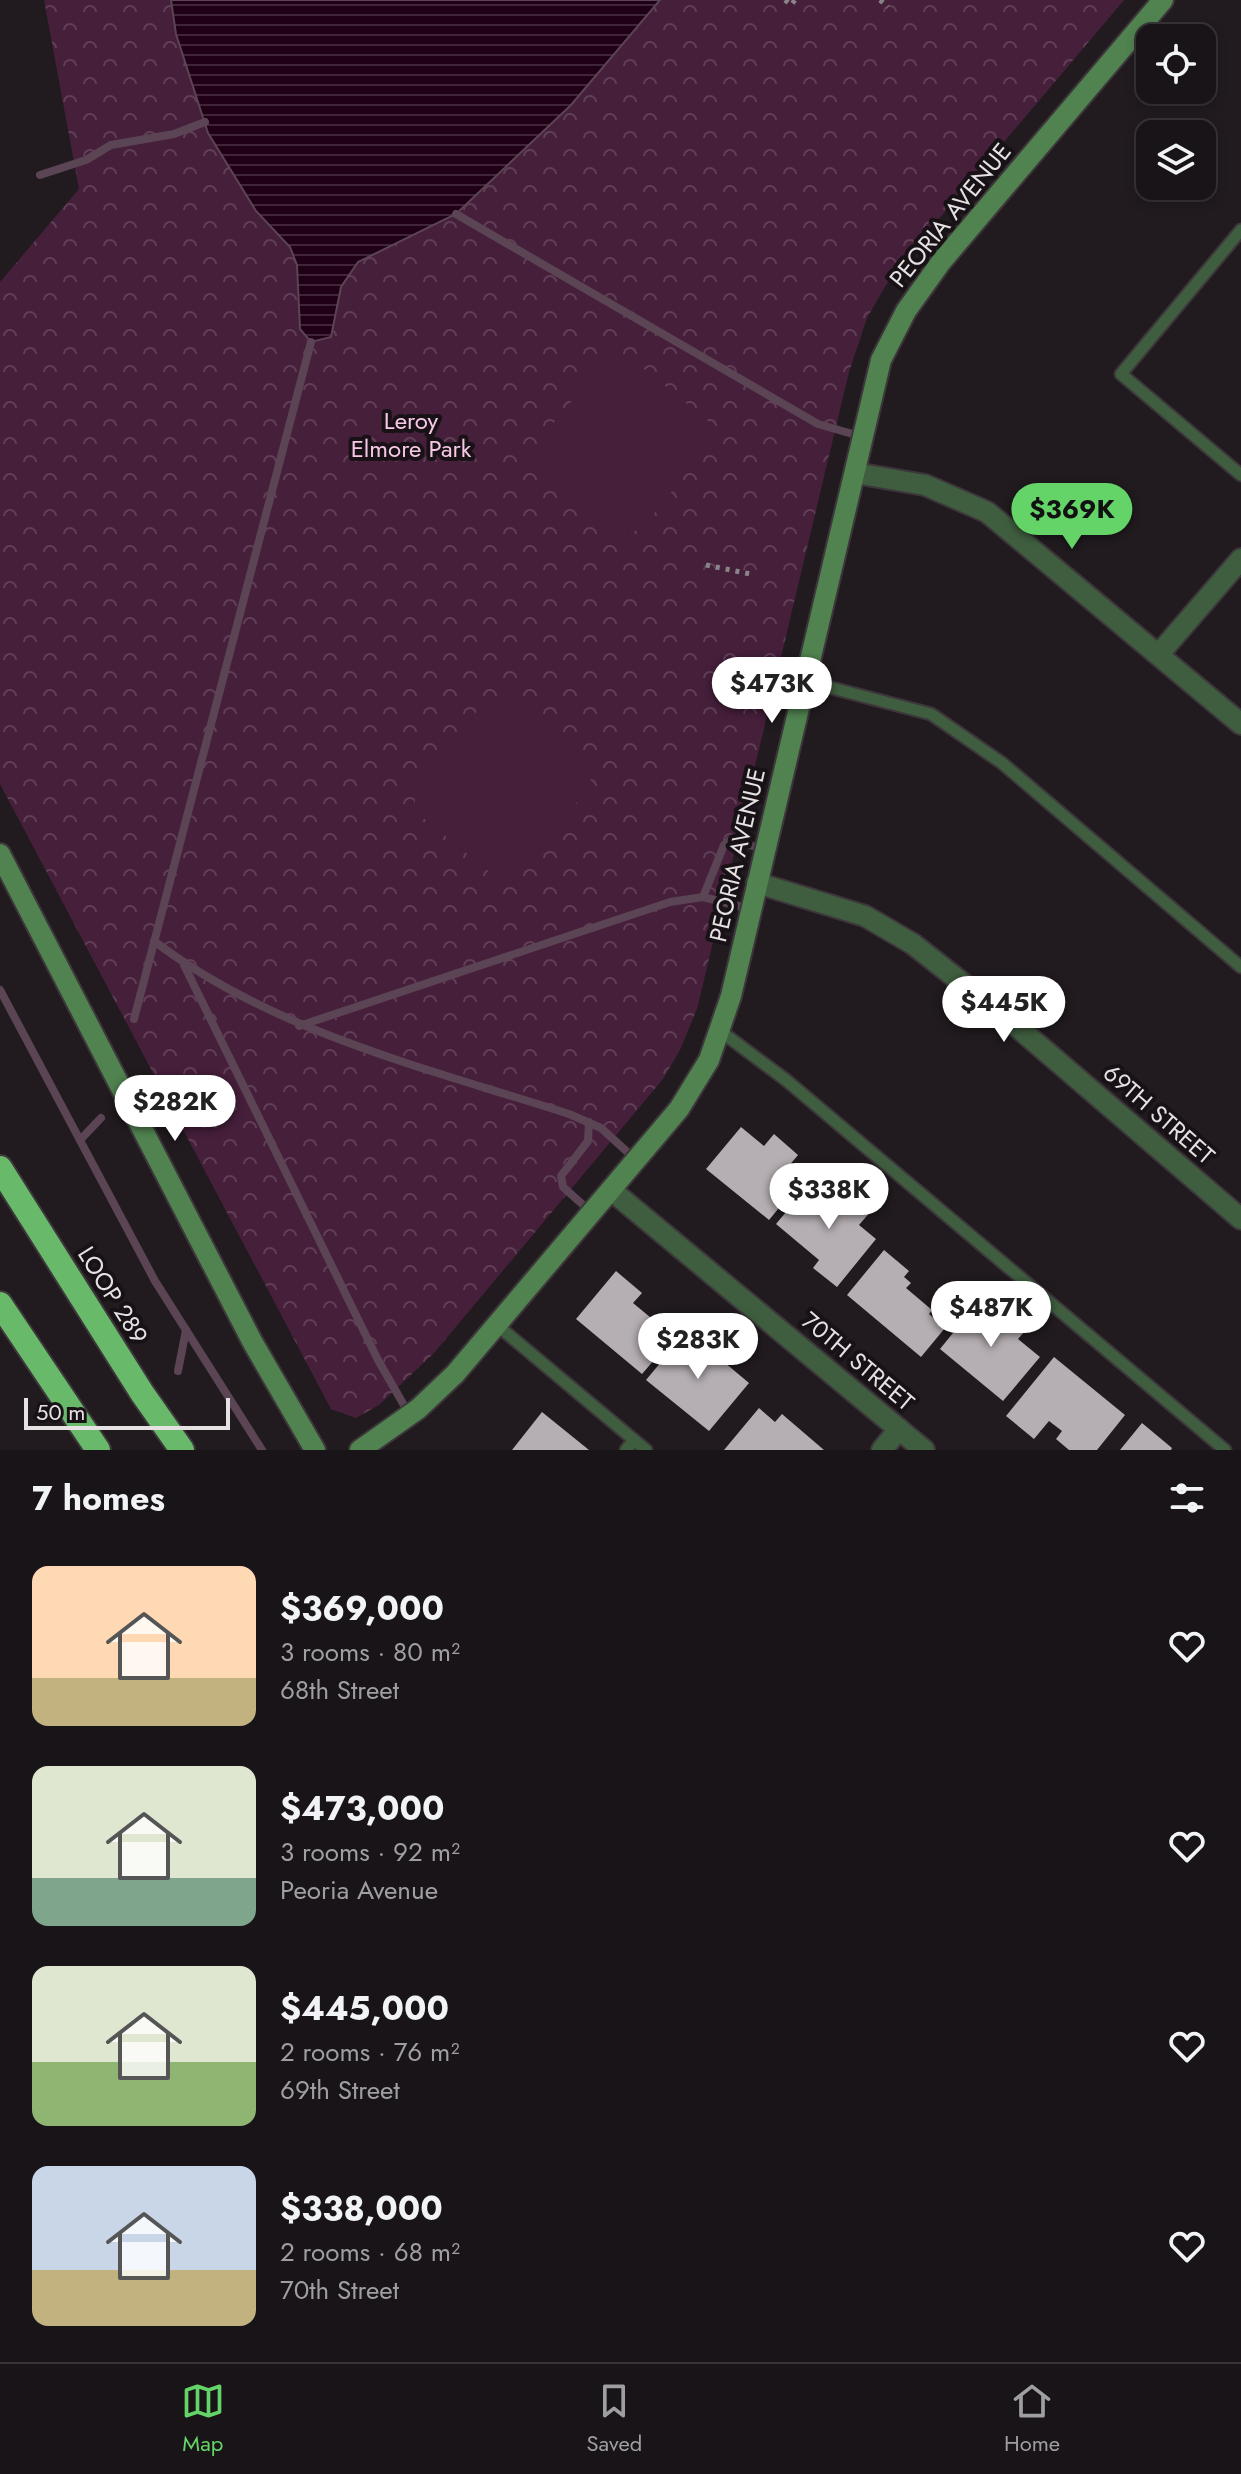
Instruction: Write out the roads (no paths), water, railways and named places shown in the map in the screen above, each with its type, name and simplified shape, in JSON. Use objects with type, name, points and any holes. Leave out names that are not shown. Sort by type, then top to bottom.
[{"type":"highway","name":"LOOP 289","points":[[0,1168],[142,1393],[182,1450]]},
{"type":"highway","points":[[0,1304],[98,1450]]},
{"type":"street","name":"PEORIA AVENUE","points":[[360,1450],[418,1409],[455,1374],[679,1109],[709,1060],[757,883],[881,360],[906,311],[941,262],[1163,0]]},
{"type":"street","points":[[855,473],[925,485],[987,512],[1241,724]]},
{"type":"street","points":[[1159,654],[1241,559]]},
{"type":"street","points":[[0,854],[253,1343],[315,1450]]},
{"type":"street","name":"69TH STREET","points":[[757,883],[865,916],[913,944],[1014,1024],[1241,1219]]},
{"type":"street","name":"70TH STREET","points":[[611,1190],[924,1450]]},
{"type":"street","points":[[882,1450],[899,1429]]},
{"type":"lane","points":[[1241,230],[1121,374],[1241,475]]},
{"type":"lane","points":[[805,681],[931,714],[1002,763],[1241,967]]},
{"type":"lane","points":[[719,1030],[786,1080],[1225,1450]]},
{"type":"lane","points":[[497,1325],[630,1445],[646,1450]]},
{"type":"waterway","points":[[40,175],[86,160],[111,145],[174,134],[205,122]]},
{"type":"waterway","points":[[456,214],[818,424],[863,437]]},
{"type":"waterway","points":[[134,1019],[311,342]]},
{"type":"waterway","points":[[703,897],[724,845],[730,840],[764,849]]},
{"type":"waterway","points":[[299,1026],[670,902],[703,897],[750,909]]},
{"type":"waterway","points":[[154,941],[201,973],[301,1024],[407,1063],[569,1114],[601,1128],[635,1159]]},
{"type":"waterway","points":[[184,965],[378,1360],[409,1414]]},
{"type":"waterway","points":[[0,990],[155,1281],[262,1450]]},
{"type":"waterway","points":[[80,1140],[101,1118]]},
{"type":"waterway","points":[[589,1122],[588,1141],[561,1176],[563,1187],[591,1212]]},
{"type":"waterway","points":[[178,1371],[186,1330]]},
{"type":"park label","name":"Leroy Elmore Park","points":[[411,434]]}]
